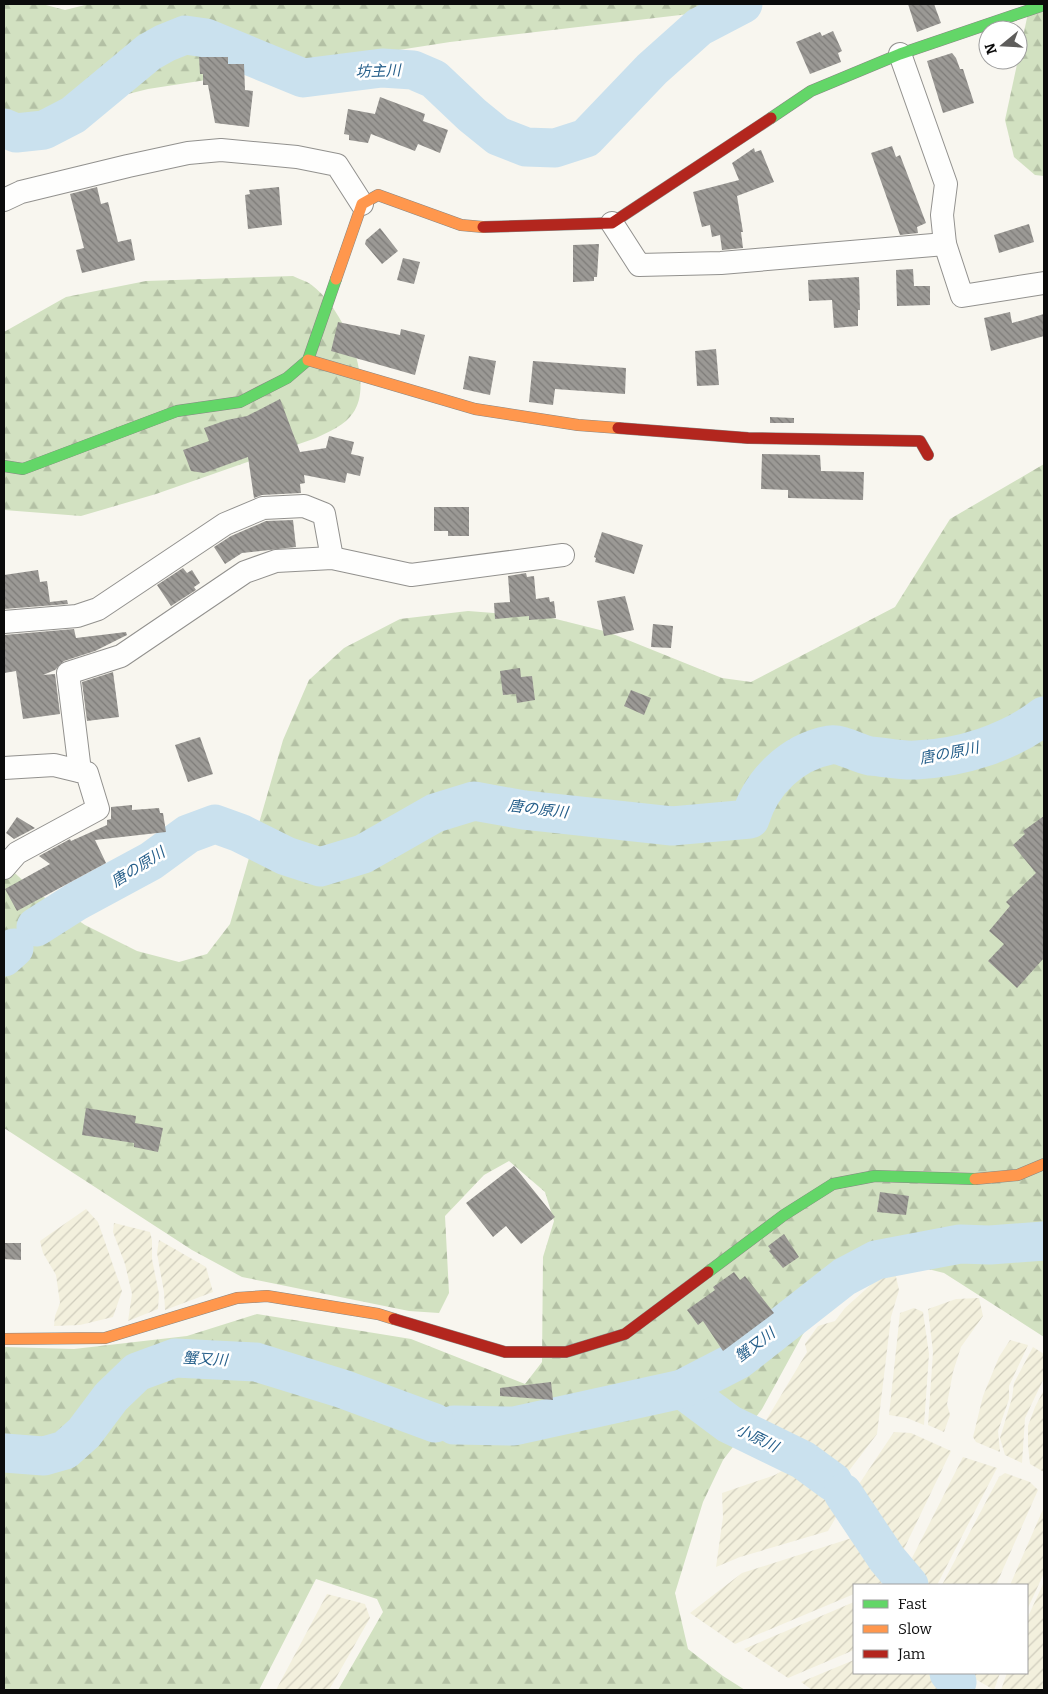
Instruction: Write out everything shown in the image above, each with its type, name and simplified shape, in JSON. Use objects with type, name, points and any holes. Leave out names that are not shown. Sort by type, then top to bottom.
[{"type":"street","points":[[4,466],[23,469],[177,411],[240,402],[287,378],[308,360],[362,204],[378,195],[461,225],[474,227],[612,223],[811,91],[900,54],[1044,5]]},
{"type":"street","points":[[900,54],[946,184],[942,215],[944,244],[962,296],[1044,283]]},
{"type":"street","points":[[4,200],[21,192],[128,166],[188,153],[221,150],[297,157],[337,166],[362,204]]},
{"type":"street","points":[[612,223],[639,265],[721,263],[944,244]]},
{"type":"street","points":[[308,360],[475,410],[578,425],[748,438],[920,441],[928,455]]},
{"type":"street","points":[[4,622],[77,616],[98,610],[225,524],[263,508],[304,506],[324,514],[332,558]]},
{"type":"street","points":[[80,771],[68,673],[121,656],[245,572],[276,562],[332,558],[411,575],[563,555]]},
{"type":"street","points":[[4,768],[54,765],[87,772],[98,809],[17,853],[4,868]]},
{"type":"street","points":[[4,1339],[105,1338],[237,1298],[267,1296],[378,1314],[505,1352],[566,1352],[626,1334],[784,1216],[833,1184],[875,1176],[975,1180],[1018,1175],[1044,1164]]},
{"type":"shaded area","points":[[86,1209],[98,1222],[122,1291],[113,1317],[80,1325],[54,1326],[55,1316],[60,1303],[56,1275],[43,1253],[40,1241]]},
{"type":"shaded area","points":[[114,1223],[150,1232],[152,1240],[152,1259],[159,1294],[158,1309],[128,1321],[132,1294],[125,1264],[113,1232]]},
{"type":"shaded area","points":[[159,1240],[206,1267],[213,1292],[165,1310],[164,1292],[157,1253]]},
{"type":"shaded area","points":[[894,1268],[899,1290],[891,1317],[877,1434],[848,1472],[843,1473],[796,1443],[763,1433],[765,1422],[807,1352],[805,1344],[818,1326],[835,1321],[845,1308],[885,1272]]},
{"type":"shaded area","points":[[979,1298],[983,1316],[961,1347],[953,1372],[947,1404],[950,1415],[944,1432],[928,1425],[933,1352],[928,1309],[956,1299]]},
{"type":"shaded area","points":[[914,1308],[923,1312],[929,1354],[924,1425],[907,1418],[889,1415],[900,1313]]},
{"type":"shaded area","points":[[1010,1340],[1028,1345],[1009,1386],[1009,1399],[998,1431],[1000,1452],[976,1442],[973,1437],[983,1396],[999,1357]]},
{"type":"shaded area","points":[[1033,1347],[1044,1354],[1044,1378],[1025,1418],[1022,1463],[1005,1455],[1000,1438],[1012,1398],[1014,1383]]},
{"type":"shaded area","points":[[1044,1390],[1044,1472],[1030,1464],[1028,1426]]},
{"type":"shaded area","points":[[894,1432],[911,1433],[951,1451],[901,1555],[894,1556],[853,1493]]},
{"type":"shaded area","points":[[963,1457],[997,1468],[938,1584],[926,1584],[915,1568],[912,1558]]},
{"type":"shaded area","points":[[796,1463],[828,1483],[839,1512],[828,1531],[740,1557],[716,1567],[723,1517],[722,1493],[775,1475]]},
{"type":"shaded area","points":[[1005,1473],[1030,1482],[1038,1490],[996,1584],[943,1584],[999,1477]]},
{"type":"shaded area","points":[[1044,1507],[1044,1573],[1028,1608],[1028,1584],[1010,1584]]},
{"type":"shaded area","points":[[855,1537],[880,1555],[891,1579],[878,1584],[853,1584],[853,1594],[735,1644],[690,1613],[742,1573]]},
{"type":"shaded area","points":[[1044,1582],[1044,1690],[1001,1690],[1007,1674],[1028,1674],[1028,1617]]},
{"type":"shaded area","points":[[327,1594],[365,1604],[370,1618],[329,1690],[276,1690]]},
{"type":"shaded area","points":[[853,1602],[853,1650],[788,1678],[744,1649]]},
{"type":"shaded area","points":[[853,1660],[853,1674],[944,1674],[958,1690],[812,1690],[801,1682]]},
{"type":"shaded area","points":[[972,1674],[1000,1674],[994,1690],[972,1677]]},
{"type":"green space","points":[[4,4],[42,4],[65,10],[89,4],[733,4],[689,14],[450,42],[148,89],[124,95],[86,124],[63,133],[13,140],[4,139]]},
{"type":"green space","points":[[1030,4],[1044,4],[1044,176],[1035,175],[1014,157],[1005,120],[1016,70],[1028,70],[1027,20]]},
{"type":"green space","points":[[293,276],[307,282],[319,291],[342,322],[351,342],[357,361],[360,381],[359,398],[353,413],[345,421],[316,438],[156,494],[81,516],[4,510],[4,332],[66,297],[146,281]]},
{"type":"green space","points":[[1044,464],[1044,1337],[944,1273],[896,1261],[880,1265],[809,1323],[762,1409],[723,1460],[703,1502],[675,1593],[688,1649],[745,1690],[338,1690],[383,1612],[377,1599],[316,1579],[259,1690],[4,1690],[4,1347],[74,1349],[187,1336],[257,1314],[411,1339],[525,1384],[542,1362],[543,1257],[554,1221],[545,1192],[509,1161],[484,1175],[445,1216],[449,1293],[439,1313],[409,1311],[242,1277],[192,1250],[4,1128],[4,863],[32,889],[85,925],[137,951],[179,962],[207,954],[230,924],[283,740],[309,680],[344,648],[400,619],[468,611],[548,617],[608,632],[722,678],[751,682],[895,607],[950,519]]},
{"type":"building","points":[[908,4],[934,4],[941,23],[917,32]]},
{"type":"building","points":[[833,31],[842,51],[838,53],[841,62],[810,74],[796,42],[820,32],[822,36]]},
{"type":"building","points":[[952,53],[960,69],[963,69],[974,103],[943,113],[927,61]]},
{"type":"building","points":[[199,57],[228,57],[228,64],[244,64],[245,90],[253,91],[249,127],[215,123],[208,85],[203,85],[203,74],[200,74]]},
{"type":"building","points":[[380,97],[425,114],[423,121],[448,130],[440,153],[418,144],[415,151],[371,134],[368,143],[349,140],[349,135],[344,134],[348,109],[375,114]]},
{"type":"building","points":[[892,146],[896,157],[900,155],[926,223],[917,227],[918,233],[900,235],[871,153]]},
{"type":"building","points":[[754,148],[755,152],[761,150],[774,182],[737,196],[743,232],[741,232],[743,248],[722,250],[720,235],[712,237],[710,225],[702,227],[693,192],[739,180],[732,163]]},
{"type":"building","points":[[97,187],[101,204],[108,202],[118,242],[131,239],[135,260],[82,273],[76,250],[84,248],[70,194]]},
{"type":"building","points":[[279,187],[282,225],[248,229],[245,195],[250,194],[249,190]]},
{"type":"building","points":[[1029,224],[1034,242],[999,253],[994,235]]},
{"type":"building","points":[[380,228],[398,251],[382,264],[365,244],[366,240]]},
{"type":"building","points":[[599,244],[597,277],[594,277],[594,281],[573,282],[573,245]]},
{"type":"building","points":[[403,258],[420,262],[414,284],[397,280]]},
{"type":"building","points":[[913,269],[914,286],[930,286],[930,305],[897,306],[896,270]]},
{"type":"building","points":[[859,277],[860,310],[858,310],[858,326],[834,328],[832,300],[809,301],[808,280]]},
{"type":"building","points":[[1010,312],[1012,323],[1044,314],[1044,336],[991,351],[984,318]]},
{"type":"building","points":[[338,322],[400,335],[401,329],[425,335],[415,375],[331,351]]},
{"type":"building","points":[[716,349],[719,385],[697,386],[695,351]]},
{"type":"building","points":[[469,356],[496,361],[490,395],[463,389]]},
{"type":"building","points":[[533,361],[626,368],[625,394],[555,389],[553,405],[529,402]]},
{"type":"building","points":[[280,399],[300,452],[326,448],[329,436],[354,442],[351,454],[364,457],[360,476],[347,473],[345,483],[304,475],[305,483],[300,484],[301,493],[262,495],[254,498],[248,457],[204,473],[191,471],[183,450],[209,441],[204,428],[227,420],[247,416]]},
{"type":"building","points":[[770,417],[794,418],[794,423],[770,423]]},
{"type":"building","points":[[762,454],[820,455],[821,471],[864,472],[863,500],[788,498],[788,490],[761,489]]},
{"type":"building","points":[[434,507],[469,507],[469,536],[448,536],[448,531],[434,531]]},
{"type":"building","points":[[293,520],[296,547],[242,553],[225,564],[214,547],[231,536],[266,521]]},
{"type":"building","points":[[602,532],[643,545],[634,574],[595,562],[596,558],[594,557]]},
{"type":"building","points":[[183,568],[187,573],[192,570],[200,583],[194,587],[196,590],[171,606],[157,585]]},
{"type":"building","points":[[38,570],[40,582],[47,581],[50,602],[67,600],[68,604],[4,609],[4,575]]},
{"type":"building","points":[[526,573],[527,577],[534,576],[536,599],[549,597],[550,602],[554,601],[556,618],[529,620],[529,616],[495,619],[494,603],[510,602],[508,576]]},
{"type":"building","points":[[625,596],[634,630],[604,636],[597,601]]},
{"type":"building","points":[[653,624],[673,626],[671,648],[651,647]]},
{"type":"building","points":[[74,629],[76,638],[126,632],[127,635],[95,651],[64,661],[55,670],[43,675],[55,674],[60,714],[23,719],[16,671],[4,673],[4,635]]},
{"type":"building","points":[[520,668],[521,677],[532,676],[535,700],[517,703],[516,694],[503,695],[500,671]]},
{"type":"building","points":[[113,672],[119,717],[87,721],[82,682]]},
{"type":"building","points":[[631,690],[651,698],[644,715],[624,706]]},
{"type":"building","points":[[200,737],[213,774],[188,782],[175,745]]},
{"type":"building","points":[[132,805],[132,810],[159,808],[160,813],[163,813],[166,832],[95,840],[106,863],[17,911],[5,889],[50,864],[39,856],[70,839],[71,841],[107,825],[107,820],[111,819],[111,807]]},
{"type":"building","points":[[1044,816],[1044,958],[1017,988],[988,961],[1004,944],[989,931],[1010,906],[1006,902],[1036,873],[1013,845],[1025,834],[1023,831]]},
{"type":"building","points":[[17,817],[35,828],[14,839],[6,833]]},
{"type":"building","points":[[86,1108],[136,1116],[135,1123],[163,1128],[158,1152],[134,1147],[134,1143],[82,1135]]},
{"type":"building","points":[[514,1166],[555,1217],[521,1244],[506,1226],[493,1237],[466,1203]]},
{"type":"building","points":[[880,1192],[909,1196],[906,1215],[877,1212]]},
{"type":"building","points":[[784,1234],[799,1257],[783,1268],[769,1251],[771,1250],[768,1246]]},
{"type":"building","points":[[4,1243],[21,1243],[21,1260],[4,1259]]},
{"type":"building","points":[[734,1272],[740,1280],[745,1276],[774,1313],[723,1351],[703,1321],[698,1325],[687,1310],[715,1290],[713,1287]]},
{"type":"building","points":[[551,1382],[553,1400],[500,1396],[500,1388]]},
{"type":"waterway","name":"坊主川","points":[[4,128],[16,133],[44,130],[73,115],[149,52],[185,35],[206,38],[303,78],[382,68],[413,70],[434,79],[472,115],[498,136],[526,147],[555,148],[586,138],[652,69],[699,27],[743,4]]},
{"type":"waterway","name":"唐の原川","points":[[36,927],[77,901],[151,861],[188,834],[215,824],[240,833],[286,856],[320,867],[363,854],[435,813],[474,801],[524,810],[672,826],[750,819],[755,805],[770,781],[791,762],[803,754],[816,749],[835,745],[870,756],[905,760],[933,759],[967,752],[1000,741],[1016,734],[1044,716]]},
{"type":"waterway","name":"唐の原川","points":[[4,957],[14,948]]},
{"type":"waterway","name":"蟹又川","points":[[454,1425],[514,1426],[682,1389],[738,1360],[844,1277],[876,1260],[960,1244],[990,1245],[1044,1241]]},
{"type":"waterway","name":"蟹又川","points":[[4,1453],[44,1456],[65,1450],[84,1433],[111,1397],[137,1372],[175,1358],[256,1362],[343,1389],[435,1423]]},
{"type":"waterway","name":"小原川","points":[[682,1389],[729,1424],[803,1460],[833,1482]]},
{"type":"waterway","name":"小原川","points":[[843,1493],[887,1559],[908,1584]]},
{"type":"waterway","name":"小原川","points":[[950,1674],[957,1682]]},
{"type":"traffic: fast","points":[[771,118],[811,91],[900,54],[1044,5]]},
{"type":"traffic: fast","points":[[4,466],[23,469],[177,411],[240,402],[287,378],[308,360],[336,279]]},
{"type":"traffic: fast","points":[[708,1272],[784,1215],[833,1184],[875,1176],[975,1179]]},
{"type":"traffic: slow","points":[[336,279],[362,204],[378,195],[461,225],[483,227]]},
{"type":"traffic: slow","points":[[308,360],[475,409],[578,425],[618,428]]},
{"type":"traffic: slow","points":[[975,1179],[1018,1175],[1044,1164]]},
{"type":"traffic: slow","points":[[4,1339],[105,1338],[237,1298],[267,1296],[378,1314],[394,1319]]},
{"type":"traffic: jam","points":[[483,227],[612,223],[771,118]]},
{"type":"traffic: jam","points":[[618,428],[748,438],[920,441],[928,455]]},
{"type":"traffic: jam","points":[[394,1319],[505,1352],[566,1352],[625,1334],[708,1272]]}]
